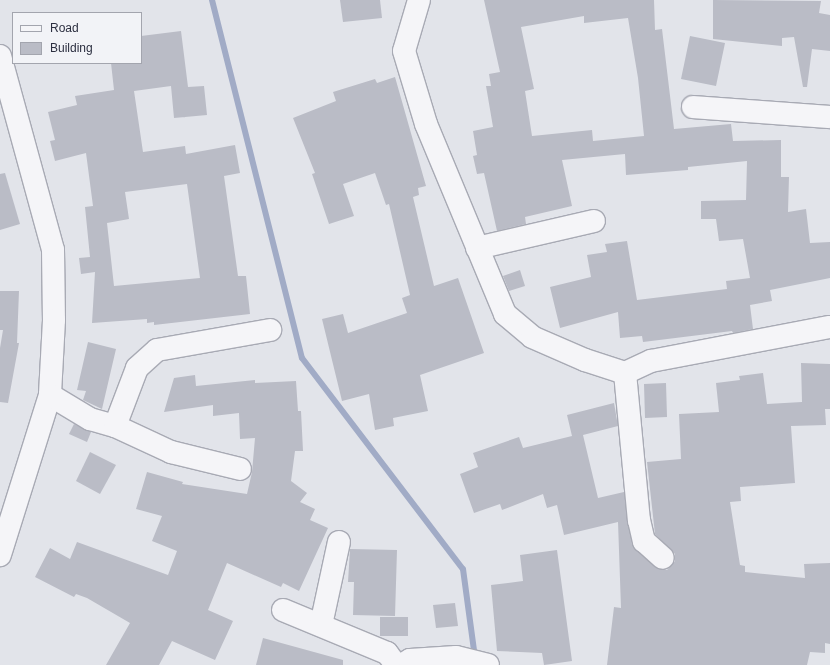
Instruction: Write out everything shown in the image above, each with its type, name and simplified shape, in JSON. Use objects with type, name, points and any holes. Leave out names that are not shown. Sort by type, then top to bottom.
[{"type":"street","points":[[421,0],[404,51],[426,124],[505,314],[532,337],[585,360],[625,373],[651,361],[830,327]]},
{"type":"street","points":[[0,58],[53,250],[54,320],[50,395],[0,554]]},
{"type":"street","points":[[694,107],[830,117]]},
{"type":"street","points":[[477,248],[594,221]]},
{"type":"street","points":[[115,426],[137,368],[157,350],[270,330]]},
{"type":"street","points":[[625,373],[639,520],[644,541],[663,558]]},
{"type":"street","points":[[50,395],[90,419],[115,426],[171,452],[240,469]]},
{"type":"street","points":[[321,625],[339,542]]},
{"type":"street","points":[[283,610],[387,653],[396,665]]},
{"type":"street","points":[[401,665],[410,660],[456,657],[488,665]]},
{"type":"building","points":[[340,0],[380,0],[382,18],[343,22]]},
{"type":"building","points":[[484,0],[654,0],[655,30],[662,29],[674,129],[731,124],[733,141],[781,140],[781,177],[789,177],[788,212],[806,209],[810,243],[830,242],[830,278],[770,290],[772,301],[750,305],[753,329],[733,333],[732,331],[643,342],[642,336],[620,338],[618,312],[560,328],[550,287],[591,277],[587,255],[607,252],[605,244],[627,241],[637,300],[727,289],[726,281],[750,278],[743,239],[719,241],[716,219],[701,219],[701,201],[746,200],[747,161],[688,167],[688,170],[626,175],[625,154],[562,160],[572,206],[525,217],[526,224],[497,231],[484,173],[477,174],[473,156],[477,155],[473,131],[493,127],[486,86],[491,86],[489,74],[500,72]],"holes":[[[584,16],[584,23],[628,18],[638,78],[644,136],[593,141],[592,130],[532,136],[525,91],[534,89],[521,27]]]},
{"type":"building","points":[[713,0],[821,1],[819,13],[830,15],[830,51],[812,49],[807,87],[803,87],[794,37],[782,38],[782,46],[713,39]]},
{"type":"building","points":[[181,31],[188,87],[204,86],[207,115],[174,118],[171,86],[134,91],[143,152],[185,146],[186,154],[235,145],[240,173],[224,176],[238,276],[246,276],[250,314],[154,325],[154,322],[147,323],[147,319],[92,323],[95,272],[81,274],[79,258],[90,257],[85,207],[93,206],[86,153],[55,161],[50,141],[55,140],[48,112],[77,105],[75,96],[114,90],[111,64],[142,64],[142,36]],"holes":[[[187,184],[200,278],[114,286],[107,223],[129,219],[125,192]]]},
{"type":"building","points":[[690,36],[725,43],[716,86],[681,79]]},
{"type":"building","points":[[395,77],[426,186],[418,188],[419,195],[413,197],[434,286],[458,278],[484,353],[420,375],[428,411],[393,418],[394,426],[375,430],[369,394],[342,401],[322,319],[343,314],[348,333],[407,313],[402,298],[410,295],[389,204],[386,205],[375,173],[343,184],[354,216],[329,224],[312,174],[315,173],[293,118],[336,101],[333,92],[375,79],[377,83]]},
{"type":"building","points":[[5,173],[20,224],[0,230],[0,174]]},
{"type":"building","points":[[520,270],[525,286],[509,291],[503,276]]},
{"type":"building","points":[[0,291],[19,291],[17,343],[19,343],[8,403],[0,402],[0,348],[3,330],[0,330]]},
{"type":"building","points":[[88,342],[116,349],[102,409],[83,400],[86,391],[77,390]]},
{"type":"building","points":[[801,363],[830,364],[830,409],[825,409],[826,425],[791,426],[795,483],[740,487],[741,501],[730,502],[740,565],[745,566],[745,572],[805,578],[804,564],[830,563],[830,644],[825,643],[825,653],[810,652],[807,665],[607,665],[614,607],[621,608],[618,522],[564,535],[557,505],[547,508],[543,494],[502,510],[500,504],[474,513],[460,474],[478,467],[473,453],[519,437],[523,448],[572,436],[567,415],[614,403],[618,426],[583,435],[598,498],[624,492],[632,544],[655,567],[667,570],[675,561],[675,554],[655,534],[647,462],[681,459],[679,414],[719,412],[716,383],[740,380],[739,376],[763,373],[767,404],[802,402]]},
{"type":"building","points":[[195,375],[196,386],[255,380],[255,383],[296,381],[298,411],[301,411],[303,451],[295,451],[291,481],[307,493],[300,502],[315,509],[310,520],[328,528],[299,591],[283,583],[281,587],[227,563],[208,610],[233,621],[215,660],[172,641],[159,665],[106,665],[130,623],[87,598],[76,594],[74,597],[35,577],[50,548],[70,559],[77,542],[168,575],[177,551],[152,541],[162,516],[136,509],[147,472],[183,482],[182,484],[247,494],[252,472],[255,438],[240,439],[239,413],[213,416],[213,405],[164,412],[174,378]]},
{"type":"building","points":[[666,383],[667,417],[645,418],[644,384]]},
{"type":"building","points":[[74,424],[91,432],[87,442],[69,434]]},
{"type":"building","points":[[90,452],[116,465],[100,494],[76,481]]},
{"type":"building","points":[[350,549],[397,550],[395,616],[353,615],[354,582],[348,582]]},
{"type":"building","points":[[557,550],[572,661],[544,665],[542,653],[497,651],[491,585],[523,581],[520,555]]},
{"type":"building","points":[[455,603],[458,626],[436,628],[433,605]]},
{"type":"building","points":[[380,617],[408,617],[408,636],[380,636]]},
{"type":"building","points":[[263,638],[343,660],[343,665],[256,665]]},
{"type":"waterway","points":[[212,0],[302,358],[463,569],[475,658]]}]
